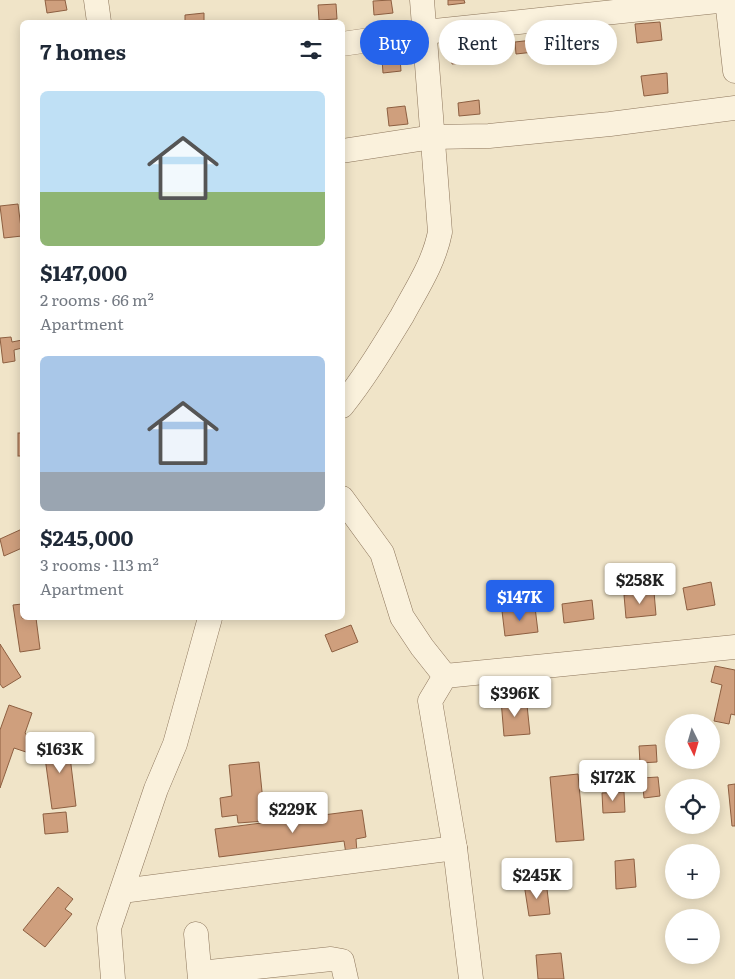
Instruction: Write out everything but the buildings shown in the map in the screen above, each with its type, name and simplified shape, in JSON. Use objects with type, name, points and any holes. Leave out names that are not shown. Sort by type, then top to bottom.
[{"type":"street","points":[[96,0],[99,20]]},
{"type":"street","points":[[422,0],[424,20]]},
{"type":"street","points":[[429,32],[727,0],[735,71]]},
{"type":"street","points":[[345,44],[360,41]]},
{"type":"street","points":[[345,402],[366,377],[426,273],[436,250],[440,232],[428,65]]},
{"type":"street","points":[[345,151],[433,137],[490,136],[610,124],[735,108]]},
{"type":"street","points":[[345,502],[382,553],[402,617],[422,647],[445,676]]},
{"type":"street","points":[[113,979],[109,928],[156,789],[175,744],[209,620]]},
{"type":"street","points":[[445,676],[735,647]]},
{"type":"street","points":[[445,676],[430,700],[455,848],[471,979]]},
{"type":"street","points":[[122,891],[455,848]]},
{"type":"street","points":[[196,934],[200,976],[331,959],[342,961],[346,979]]}]
